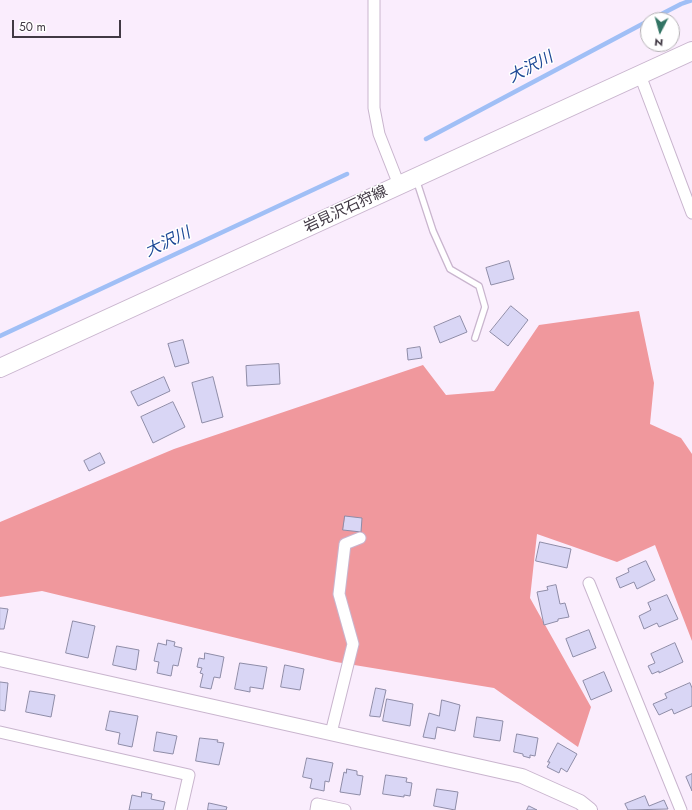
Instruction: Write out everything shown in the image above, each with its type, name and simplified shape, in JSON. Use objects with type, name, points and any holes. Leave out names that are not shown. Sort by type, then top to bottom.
[{"type":"main road","name":"岩見沢石狩線","points":[[0,368],[692,51]]},
{"type":"street","points":[[374,0],[374,108],[379,134],[399,185]]},
{"type":"street","points":[[640,75],[692,213]]},
{"type":"street","points":[[331,733],[353,644],[339,594],[345,544],[360,538]]},
{"type":"street","points":[[589,582],[681,810]]},
{"type":"street","points":[[0,659],[522,776],[580,802],[590,810]]},
{"type":"street","points":[[0,732],[189,775],[181,810]]},
{"type":"street","points":[[316,810],[317,804],[345,810]]},
{"type":"lane","points":[[416,177],[433,231],[450,269],[479,286],[484,307],[475,338]]},
{"type":"shaded area","points":[[639,311],[654,383],[650,424],[681,438],[692,454],[692,641],[655,545],[617,562],[537,534],[530,598],[591,707],[578,747],[494,688],[336,662],[42,591],[0,597],[0,522],[174,449],[423,365],[446,395],[494,391],[539,325]]},
{"type":"building","points":[[509,261],[514,279],[491,285],[486,268]]},
{"type":"building","points":[[511,306],[528,320],[508,346],[490,332]]},
{"type":"building","points":[[460,316],[467,332],[440,343],[434,327]]},
{"type":"building","points":[[183,340],[189,363],[175,367],[168,344]]},
{"type":"building","points":[[420,347],[422,358],[408,360],[407,349]]},
{"type":"building","points":[[279,364],[280,384],[247,386],[246,366]]},
{"type":"building","points":[[164,377],[170,391],[138,406],[131,392]]},
{"type":"building","points":[[213,377],[223,417],[202,423],[192,383]]},
{"type":"building","points":[[173,402],[185,427],[153,443],[141,417]]},
{"type":"building","points":[[100,453],[105,463],[89,471],[84,461]]},
{"type":"building","points":[[345,516],[362,518],[361,532],[343,530]]},
{"type":"building","points":[[540,542],[571,549],[567,568],[536,561]]},
{"type":"building","points":[[646,561],[655,580],[637,589],[634,582],[620,588],[616,578],[629,572],[628,569]]},
{"type":"building","points":[[556,585],[560,604],[565,603],[569,617],[558,619],[558,621],[544,625],[537,592],[548,590],[547,587]]},
{"type":"building","points":[[667,595],[678,619],[659,627],[657,623],[644,629],[639,616],[651,610],[648,603]]},
{"type":"building","points":[[0,608],[8,609],[4,629],[0,629]]},
{"type":"building","points":[[73,621],[95,626],[88,658],[66,653]]},
{"type":"building","points":[[589,630],[596,648],[573,657],[566,639]]},
{"type":"building","points":[[167,640],[175,642],[174,646],[182,648],[178,666],[173,665],[171,676],[157,673],[159,662],[154,661],[158,643],[166,645]]},
{"type":"building","points":[[675,643],[683,662],[659,673],[659,671],[652,674],[648,666],[655,663],[651,654]]},
{"type":"building","points":[[117,646],[139,650],[136,670],[113,665]]},
{"type":"building","points":[[205,653],[224,657],[220,678],[214,677],[211,689],[200,687],[203,674],[200,673],[202,668],[197,667],[199,658],[204,659]]},
{"type":"building","points":[[240,663],[267,667],[263,689],[250,687],[250,692],[235,689]]},
{"type":"building","points":[[285,665],[304,669],[300,690],[281,687]]},
{"type":"building","points":[[604,672],[612,691],[591,700],[583,681]]},
{"type":"building","points":[[0,682],[8,683],[5,711],[0,710]]},
{"type":"building","points":[[690,683],[692,688],[692,706],[674,714],[672,709],[659,715],[653,704],[667,698],[665,694]]},
{"type":"building","points":[[376,688],[386,690],[380,717],[370,716]]},
{"type":"building","points":[[30,691],[55,695],[51,717],[26,712]]},
{"type":"building","points":[[387,699],[413,704],[410,726],[383,721]]},
{"type":"building","points":[[442,700],[460,705],[455,731],[437,727],[435,739],[423,737],[429,713],[439,716]]},
{"type":"building","points":[[110,711],[138,716],[132,747],[118,744],[120,733],[106,730]]},
{"type":"building","points":[[477,717],[503,721],[500,741],[474,737]]},
{"type":"building","points":[[157,732],[177,736],[173,754],[154,751]]},
{"type":"building","points":[[517,734],[538,738],[535,756],[530,755],[530,758],[523,756],[523,754],[514,752]]},
{"type":"building","points":[[200,738],[218,740],[217,742],[224,743],[219,765],[196,761]]},
{"type":"building","points":[[558,743],[577,754],[567,772],[561,768],[559,773],[547,767]]},
{"type":"building","points":[[307,758],[333,763],[329,782],[325,781],[324,791],[310,788],[312,779],[303,777]]},
{"type":"building","points":[[347,769],[357,771],[357,775],[363,776],[360,795],[340,792],[344,772],[346,773]]},
{"type":"building","points":[[692,774],[692,791],[686,777]]},
{"type":"building","points":[[386,775],[407,778],[406,782],[412,783],[410,796],[404,795],[404,797],[383,794]]},
{"type":"building","points":[[437,789],[458,792],[455,810],[434,806]]},
{"type":"building","points":[[142,792],[152,794],[151,799],[165,802],[163,810],[129,810],[132,795],[141,797]]},
{"type":"building","points":[[645,796],[649,806],[664,800],[668,809],[628,810],[625,804]]},
{"type":"building","points":[[209,803],[227,807],[226,810],[208,810]]},
{"type":"building","points":[[529,806],[537,810],[527,810]]},
{"type":"waterway","name":"大沢川","points":[[666,12],[692,0]]},
{"type":"waterway","name":"大沢川","points":[[426,139],[640,25]]},
{"type":"waterway","name":"大沢川","points":[[0,336],[347,174]]}]
